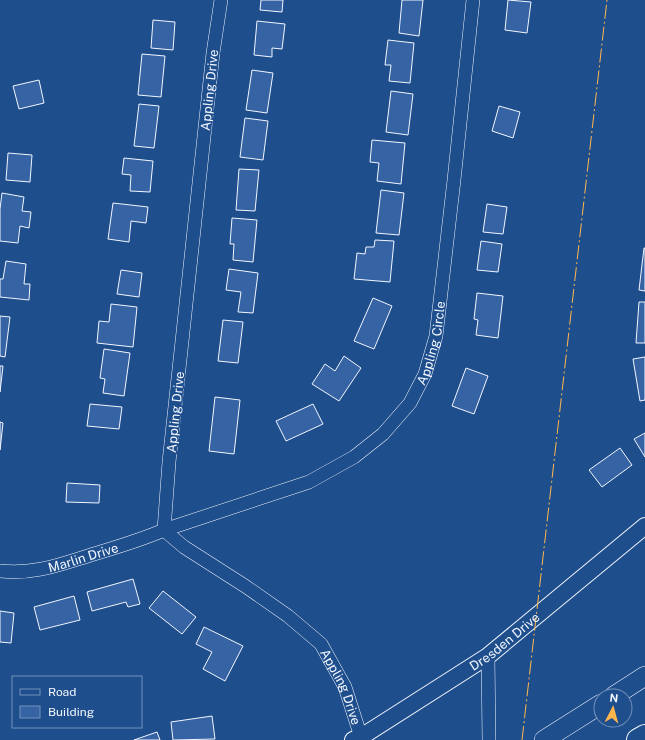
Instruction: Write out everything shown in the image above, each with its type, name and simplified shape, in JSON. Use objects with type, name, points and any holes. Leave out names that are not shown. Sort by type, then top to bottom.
[{"type":"highway","points":[[638,740],[645,736]]},
{"type":"main road","points":[[626,688],[645,676]]},
{"type":"main road","points":[[544,740],[593,709]]},
{"type":"street","name":"Appling Drive","points":[[221,0],[211,69],[169,462],[164,530],[184,547],[245,586],[288,616],[320,644],[345,686],[357,738]]},
{"type":"street","name":"Appling Circle","points":[[164,530],[309,482],[354,457],[383,434],[410,403],[426,374],[436,336],[473,0]]},
{"type":"street","name":"Dresden Drive","points":[[357,738],[488,656],[645,526]]},
{"type":"street","name":"Marlin Drive","points":[[0,571],[39,571],[146,538],[164,530]]},
{"type":"street","points":[[488,656],[489,740]]},
{"type":"building","points":[[261,0],[283,0],[282,12],[260,10]]},
{"type":"building","points":[[402,0],[423,0],[419,36],[399,33]]},
{"type":"building","points":[[508,0],[531,2],[527,33],[505,30]]},
{"type":"building","points":[[153,20],[175,22],[173,50],[151,48]]},
{"type":"building","points":[[257,21],[285,24],[282,49],[272,48],[272,57],[254,55]]},
{"type":"building","points":[[388,40],[414,43],[410,83],[389,81],[391,65],[385,65]]},
{"type":"building","points":[[142,54],[165,56],[161,97],[138,95]]},
{"type":"building","points":[[252,70],[273,73],[267,113],[246,110]]},
{"type":"building","points":[[39,80],[44,103],[19,109],[13,86]]},
{"type":"building","points":[[391,91],[413,94],[408,135],[386,132]]},
{"type":"building","points":[[139,104],[159,106],[154,148],[134,146]]},
{"type":"building","points":[[499,106],[520,112],[513,138],[492,131]]},
{"type":"building","points":[[245,118],[268,121],[263,160],[240,157]]},
{"type":"building","points":[[372,140],[405,143],[401,184],[377,181],[379,163],[370,162]]},
{"type":"building","points":[[8,153],[32,155],[30,182],[6,180]]},
{"type":"building","points":[[124,158],[153,161],[150,192],[130,191],[131,175],[122,174]]},
{"type":"building","points":[[239,169],[259,170],[255,211],[236,210]]},
{"type":"building","points":[[381,190],[404,193],[399,235],[376,233]]},
{"type":"building","points":[[2,193],[24,197],[22,211],[31,212],[29,228],[20,226],[18,243],[0,241],[0,209]]},
{"type":"building","points":[[113,203],[148,207],[146,223],[131,221],[129,242],[108,239]]},
{"type":"building","points":[[487,204],[507,207],[503,234],[483,232]]},
{"type":"building","points":[[232,218],[257,220],[253,262],[233,260],[234,244],[230,244]]},
{"type":"building","points":[[375,240],[394,241],[390,282],[354,279],[357,253],[365,254],[366,247],[374,247]]},
{"type":"building","points":[[481,241],[502,244],[498,272],[477,270]]},
{"type":"building","points":[[645,248],[645,291],[639,290]]},
{"type":"building","points":[[6,261],[26,264],[24,284],[30,284],[29,300],[0,297],[0,279],[3,279]]},
{"type":"building","points":[[229,269],[258,273],[253,313],[238,312],[241,292],[226,290]]},
{"type":"building","points":[[121,270],[142,273],[139,297],[117,294]]},
{"type":"building","points":[[477,293],[503,296],[498,338],[476,335],[478,320],[474,319]]},
{"type":"building","points":[[373,298],[392,306],[374,349],[354,341]]},
{"type":"building","points":[[639,302],[645,302],[645,343],[636,343]]},
{"type":"building","points":[[111,304],[137,307],[133,347],[97,343],[99,321],[109,322]]},
{"type":"building","points":[[0,316],[10,317],[5,357],[0,356]]},
{"type":"building","points":[[223,320],[243,322],[238,363],[218,361]]},
{"type":"building","points":[[104,349],[130,353],[124,396],[103,393],[105,379],[100,378]]},
{"type":"building","points":[[344,356],[361,368],[339,401],[312,384],[325,364],[335,371]]},
{"type":"building","points":[[645,357],[645,400],[640,401],[633,359]]},
{"type":"building","points":[[0,366],[3,366],[0,392]]},
{"type":"building","points":[[466,368],[488,376],[474,414],[452,406]]},
{"type":"building","points":[[215,397],[240,400],[234,454],[209,451]]},
{"type":"building","points":[[90,404],[122,407],[119,429],[87,426]]},
{"type":"building","points":[[313,404],[323,424],[286,441],[276,421]]},
{"type":"building","points":[[0,422],[3,423],[0,450]]},
{"type":"building","points":[[645,433],[645,457],[634,439]]},
{"type":"building","points":[[620,448],[632,465],[602,487],[589,470]]},
{"type":"building","points":[[67,483],[100,485],[99,503],[66,502]]},
{"type":"building","points":[[133,579],[140,604],[128,607],[126,602],[92,611],[87,592]]},
{"type":"building","points":[[163,591],[196,617],[182,634],[149,608]]},
{"type":"building","points":[[74,596],[80,620],[40,630],[34,607]]},
{"type":"building","points":[[0,611],[14,613],[11,643],[0,642]]},
{"type":"building","points":[[204,627],[243,646],[225,681],[203,669],[212,652],[196,644]]},
{"type":"building","points":[[212,716],[215,739],[173,740],[171,722]]},
{"type":"building","points":[[157,732],[160,740],[134,740]]},
{"type":"power","points":[[522,740],[607,0]]}]
